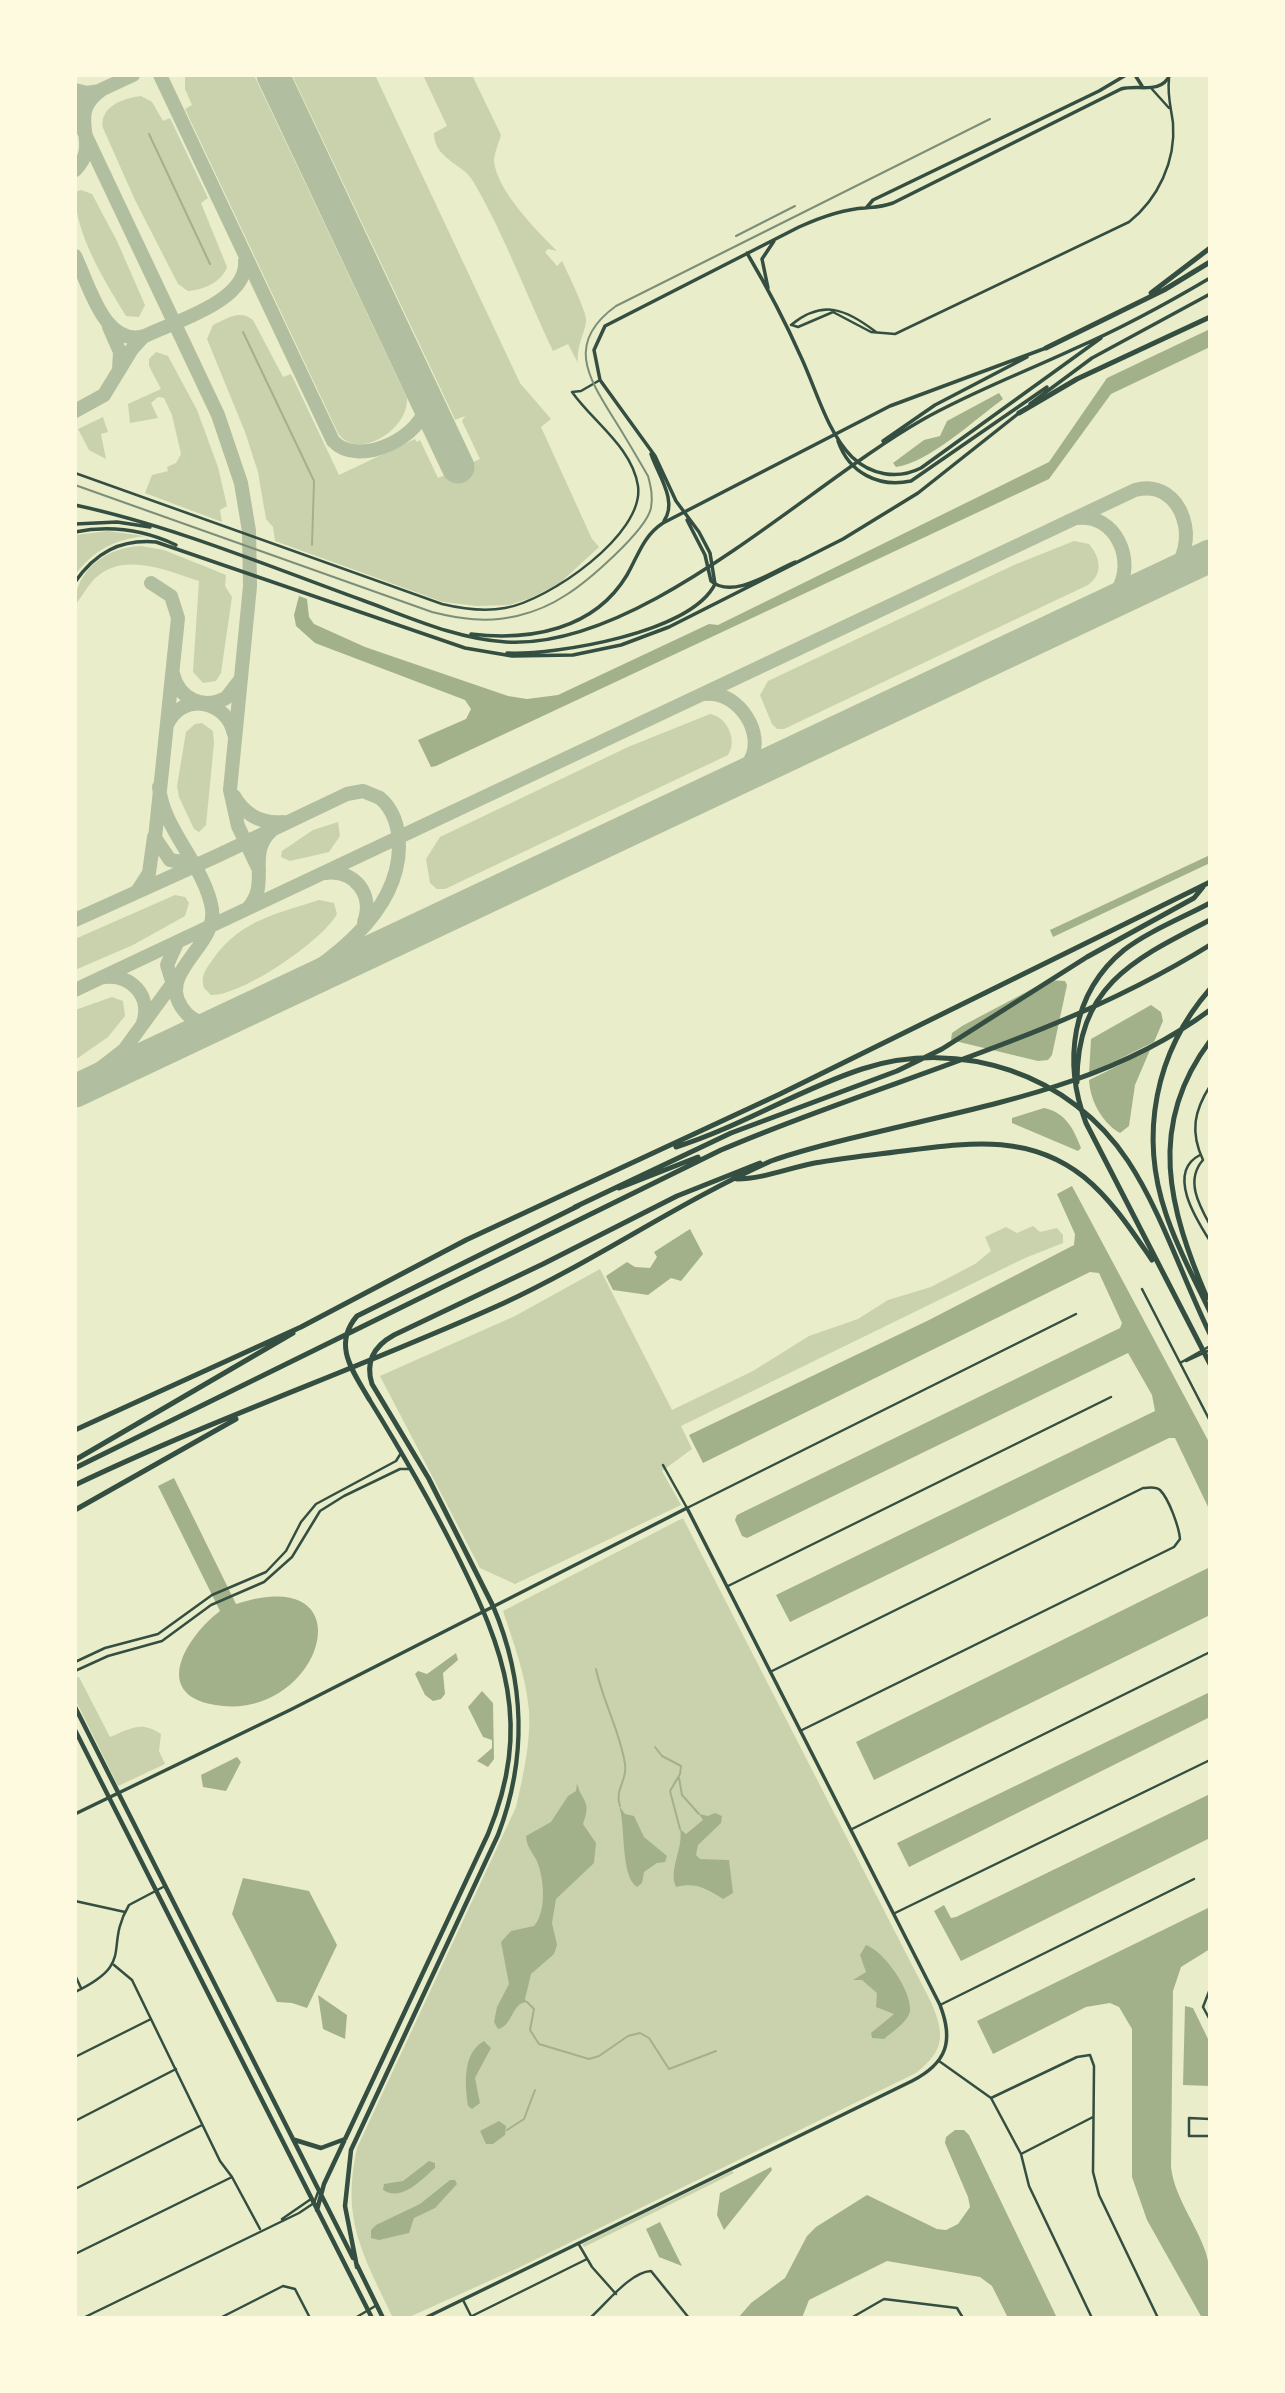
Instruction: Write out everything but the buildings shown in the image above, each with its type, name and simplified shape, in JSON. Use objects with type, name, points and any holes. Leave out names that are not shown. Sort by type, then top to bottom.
[{"type":"highway","points":[[1119,313],[1156,290],[1210,248]]},
{"type":"highway","points":[[1046,348],[1119,313],[1210,262]]},
{"type":"highway","points":[[1018,414],[1068,384],[1210,316]]},
{"type":"highway","points":[[369,1399],[345,1353],[346,1336],[357,1316],[731,1133],[897,1071],[942,1049],[1087,957],[1194,898],[1208,883]]},
{"type":"highway","points":[[75,1430],[301,1327],[466,1240],[653,1154],[1208,883]]},
{"type":"highway","points":[[1208,1361],[1089,1130],[1078,1099],[1072,1068],[1073,1040],[1085,1004],[1116,957],[1135,942],[1210,903]]},
{"type":"highway","points":[[1078,1099],[1081,1038],[1091,1012],[1104,990],[1135,960],[1210,920]]},
{"type":"highway","points":[[75,1468],[721,1150],[825,1107],[1021,1039],[1109,1000],[1210,945]]},
{"type":"highway","points":[[1210,989],[1182,1027],[1165,1062],[1156,1095],[1152,1141],[1165,1213],[1210,1312]]},
{"type":"highway","points":[[493,1606],[429,1479],[372,1384],[369,1367],[374,1352],[394,1335],[727,1173],[786,1155],[1032,1096],[1119,1064],[1210,1010]]},
{"type":"highway","points":[[1210,1041],[1181,1096],[1170,1157],[1172,1196],[1180,1232],[1210,1304]]},
{"type":"highway","points":[[653,1154],[728,1127],[849,1074],[909,1059],[950,1058],[994,1065],[1024,1075],[1068,1099],[1104,1131],[1138,1177],[1210,1334]]},
{"type":"highway","points":[[734,1179],[751,1178],[821,1162],[976,1142],[1026,1147],[1049,1155],[1086,1178],[1123,1219],[1164,1278]]},
{"type":"highway","points":[[575,1207],[666,1168],[721,1150]]},
{"type":"highway","points":[[75,1485],[153,1448],[340,1374],[523,1294],[734,1179],[786,1155]]},
{"type":"highway","points":[[75,1460],[227,1374],[301,1327]]},
{"type":"highway","points":[[75,1510],[193,1445],[244,1412]]},
{"type":"main road","points":[[315,2201],[485,1840],[503,1791],[510,1741],[509,1694],[500,1653],[484,1610],[413,1470],[369,1399]]},
{"type":"main road","points":[[357,2267],[345,2206],[351,2150],[498,1835],[514,1783],[520,1731],[517,1683],[509,1650],[493,1606]]},
{"type":"main road","points":[[75,1707],[383,2318]]},
{"type":"main road","points":[[75,1730],[372,2318]]},
{"type":"main road","points":[[202,1981],[211,1977]]},
{"type":"main road","points":[[238,2053],[247,2049]]},
{"type":"main road","points":[[271,2118],[280,2114]]},
{"type":"main road","points":[[292,2137],[304,2145],[321,2148],[346,2138]]},
{"type":"main road","points":[[315,2201],[329,2210]]},
{"type":"street","points":[[866,208],[873,200],[1099,91],[1126,75]]},
{"type":"street","points":[[1135,75],[1144,87]]},
{"type":"street","points":[[821,551],[740,586],[723,588],[715,584],[709,577],[705,555],[650,449],[600,380],[594,350],[605,326],[818,219],[866,208],[877,209],[1121,89],[1161,87],[1170,76]]},
{"type":"street","points":[[790,326],[819,310],[834,309],[878,334],[895,334],[1132,219],[1155,193],[1167,167],[1173,136],[1170,76]]},
{"type":"street","points":[[1151,88],[1170,108]]},
{"type":"street","points":[[772,296],[762,259],[764,251],[777,238]]},
{"type":"street","points":[[747,253],[790,326],[849,463],[879,482],[895,484],[911,481],[1073,370],[1210,294]]},
{"type":"street","points":[[867,453],[946,407],[1121,327],[1210,278]]},
{"type":"street","points":[[835,433],[851,456],[868,469],[888,475],[911,473],[1121,327]]},
{"type":"street","points":[[441,629],[506,637],[527,636],[566,626],[596,610],[609,598],[627,576],[649,534],[663,523],[898,403],[1046,348]]},
{"type":"street","points":[[75,505],[162,529],[441,629],[506,642],[566,637],[608,623],[695,575],[935,405],[1046,348]]},
{"type":"street","points":[[75,582],[93,559],[128,542],[156,542],[487,653],[551,657],[621,645],[670,627],[821,551],[918,493],[1073,370]]},
{"type":"street","points":[[75,473],[442,604],[464,609],[505,609],[561,586],[624,529],[634,514],[639,489],[633,470],[606,428],[582,407],[572,392],[581,391],[600,380]]},
{"type":"street","points":[[650,449],[671,509],[663,523]]},
{"type":"street","points":[[75,524],[117,522],[162,529]]},
{"type":"street","points":[[75,532],[92,529],[131,530],[166,540],[191,552]]},
{"type":"street","points":[[487,653],[551,651],[606,642],[685,611],[704,599],[715,584]]},
{"type":"street","points":[[1210,1086],[1199,1104],[1194,1122],[1203,1160],[1196,1169],[1193,1183],[1210,1225]]},
{"type":"street","points":[[1200,1155],[1187,1169],[1185,1189],[1210,1241]]},
{"type":"street","points":[[1142,1289],[1210,1421]]},
{"type":"street","points":[[75,1814],[297,1707],[484,1610],[1076,1314]]},
{"type":"street","points":[[1180,1363],[1210,1348]]},
{"type":"street","points":[[727,1587],[1111,1397]]},
{"type":"street","points":[[75,1662],[105,1648],[154,1636],[206,1598],[260,1575],[275,1564],[316,1504],[396,1461],[402,1450]]},
{"type":"street","points":[[425,2318],[912,2081],[939,2061],[948,2033],[940,2006],[663,1465]]},
{"type":"street","points":[[75,1671],[108,1656],[162,1641],[211,1605],[258,1585],[279,1571],[292,1557],[315,1517],[327,1506],[397,1471],[413,1470]]},
{"type":"street","points":[[770,1672],[1143,1488],[1154,1487],[1161,1491],[1180,1531],[1180,1539],[1174,1547],[800,1731]]},
{"type":"street","points":[[850,1830],[1210,1652]]},
{"type":"street","points":[[893,1914],[1210,1760]]},
{"type":"street","points":[[940,2006],[1194,1879]]},
{"type":"street","points":[[75,1993],[109,1972],[114,1965],[125,1912],[131,1903],[165,1886]]},
{"type":"street","points":[[75,1900],[125,1912]]},
{"type":"street","points":[[114,1965],[132,1980],[220,2161],[232,2177],[260,2229]]},
{"type":"street","points":[[75,1976],[82,1989]]},
{"type":"street","points":[[1210,1989],[1203,2007],[1210,2020]]},
{"type":"street","points":[[75,2057],[151,2019]]},
{"type":"street","points":[[991,2098],[1077,2057],[1090,2055],[1094,2066],[1093,2172],[1099,2195],[1158,2318]]},
{"type":"street","points":[[939,2061],[991,2098],[1021,2154],[1029,2186],[1093,2318]]},
{"type":"street","points":[[75,2121],[176,2069]]},
{"type":"street","points":[[1021,2154],[1093,2117]]},
{"type":"street","points":[[1210,2119],[1189,2118],[1189,2136],[1210,2136]]},
{"type":"street","points":[[75,2189],[202,2125]]},
{"type":"street","points":[[75,2254],[232,2177]]},
{"type":"street","points":[[83,2318],[315,2201]]},
{"type":"street","points":[[282,2219],[315,2201]]},
{"type":"street","points":[[578,2243],[587,2259],[616,2294]]},
{"type":"street","points":[[463,2300],[469,2317],[587,2259]]},
{"type":"street","points":[[590,2318],[639,2273],[651,2271],[690,2318]]},
{"type":"street","points":[[220,2318],[284,2286],[295,2289],[310,2318]]},
{"type":"street","points":[[851,2318],[884,2299],[957,2308],[963,2318]]},
{"type":"street","points":[[355,2318],[377,2305]]},
{"type":"shaded area","points":[[185,75],[254,75],[407,398],[400,421],[380,438],[357,444],[347,441],[338,433],[185,109],[192,105],[185,89]]},
{"type":"shaded area","points":[[292,75],[375,75],[520,383],[551,419],[541,427],[592,539],[599,547],[560,583],[531,598],[509,605],[477,606],[443,602],[275,541],[273,527],[266,519],[258,472],[245,432],[207,339],[213,325],[228,318],[243,315],[253,320],[283,377],[291,374],[339,475],[415,439],[417,442],[420,440],[438,478],[480,459],[462,421],[465,416],[455,420]]},
{"type":"shaded area","points":[[423,75],[472,75],[501,135],[494,161],[502,185],[519,210],[557,251],[548,249],[545,252],[557,266],[562,261],[583,308],[586,323],[578,363],[568,344],[553,351],[505,243],[473,181],[443,155],[435,142],[434,133],[447,126]]},
{"type":"shaded area","points":[[141,96],[152,102],[163,121],[170,118],[208,198],[201,203],[227,267],[221,277],[200,289],[188,291],[178,284],[135,200],[103,128],[105,114],[109,109],[120,101]]},
{"type":"shaded area","points":[[81,190],[92,194],[117,241],[145,305],[139,317],[126,316],[93,257],[76,208],[75,192]]},
{"type":"shaded area","points":[[1210,329],[1210,347],[1111,394],[1049,479],[436,766],[431,767],[418,740],[466,719],[471,709],[465,700],[315,643],[296,626],[294,615],[299,596],[307,599],[309,617],[314,624],[365,647],[508,696],[527,699],[558,695],[709,624],[718,625],[1049,462],[1107,378]]},
{"type":"shaded area","points":[[156,352],[168,356],[197,410],[218,467],[227,506],[220,510],[222,522],[145,493],[152,475],[168,471],[167,467],[176,463],[181,454],[172,415],[164,398],[158,397],[151,403],[158,418],[130,423],[128,404],[161,389],[149,366],[149,359]]},
{"type":"shaded area","points":[[999,393],[1003,399],[937,449],[909,464],[896,467],[893,463],[924,440],[940,436],[947,421]]},
{"type":"shaded area","points":[[103,417],[108,432],[101,434],[106,459],[89,450],[78,429]]},
{"type":"shaded area","points":[[108,531],[145,536],[106,547],[90,558],[75,575],[75,535]]},
{"type":"shaded area","points":[[1074,541],[1089,544],[1098,560],[1096,576],[1088,585],[784,729],[777,729],[772,724],[760,695],[768,681],[1014,565]]},
{"type":"shaded area","points":[[141,546],[164,550],[226,575],[225,586],[232,597],[221,673],[216,681],[203,683],[193,672],[199,581],[148,566],[122,565],[95,578],[75,605],[76,592],[81,581],[95,563],[116,551]]},
{"type":"shaded area","points":[[710,714],[726,724],[729,730],[732,743],[728,755],[445,889],[437,889],[430,883],[426,859],[440,837],[628,747]]},
{"type":"shaded area","points":[[202,723],[213,731],[214,743],[206,825],[199,832],[194,829],[179,797],[177,786],[186,732],[195,724]]},
{"type":"shaded area","points":[[338,822],[340,836],[329,852],[290,861],[281,857],[282,851],[313,830]]},
{"type":"shaded area","points":[[1210,855],[1210,863],[1053,937],[1050,930]]},
{"type":"shaded area","points":[[175,895],[185,897],[189,903],[185,916],[133,945],[75,970],[75,939]]},
{"type":"shaded area","points":[[319,900],[334,903],[337,914],[329,925],[299,952],[242,987],[211,995],[204,988],[203,976],[206,969],[235,935],[260,920]]},
{"type":"shaded area","points":[[1049,980],[1065,981],[1067,985],[1052,1055],[1048,1060],[1038,1061],[951,1040],[952,1033],[962,1026]]},
{"type":"shaded area","points":[[112,997],[123,1001],[125,1016],[108,1037],[75,1060],[75,1010]]},
{"type":"shaded area","points":[[1151,1005],[1161,1012],[1163,1021],[1154,1042],[1089,1074],[1091,1039]]},
{"type":"shaded area","points":[[1150,1050],[1135,1085],[1129,1126],[1120,1133],[1098,1110],[1089,1080]]},
{"type":"shaded area","points":[[1044,1108],[1052,1110],[1068,1122],[1081,1148],[1078,1151],[1012,1123],[1012,1118]]},
{"type":"shaded area","points":[[1072,1186],[1210,1444],[1210,1511],[1175,1438],[1169,1438],[790,1622],[776,1595],[1155,1411],[1152,1395],[1128,1353],[747,1538],[742,1536],[735,1520],[737,1515],[1120,1328],[1122,1323],[1099,1273],[1090,1272],[703,1463],[689,1435],[929,1320],[1074,1245],[1075,1234],[1057,1194]]},
{"type":"shaded area","points":[[1033,1226],[1040,1232],[1057,1228],[1063,1235],[1063,1243],[1025,1258],[681,1426],[692,1449],[662,1471],[681,1505],[515,1584],[480,1568],[380,1376],[515,1316],[600,1269],[672,1410],[753,1371],[809,1336],[858,1319],[888,1300],[931,1287],[975,1264],[991,1251],[985,1237],[1006,1227],[1017,1233]]},
{"type":"shaded area","points":[[690,1229],[703,1254],[681,1281],[671,1278],[648,1295],[613,1290],[606,1276],[627,1262],[635,1267],[650,1268],[657,1257],[654,1252]]},
{"type":"shaded area","points":[[174,1478],[236,1604],[278,1596],[305,1604],[317,1621],[316,1645],[304,1669],[282,1691],[252,1704],[215,1705],[195,1699],[184,1689],[179,1677],[187,1649],[196,1635],[220,1611],[158,1486]]},
{"type":"shaded area","points":[[683,1518],[931,2002],[939,2024],[940,2041],[933,2057],[916,2073],[518,2268],[407,2318],[393,2318],[364,2255],[353,2217],[353,2174],[357,2148],[516,1807],[528,1747],[529,1711],[522,1673],[503,1611]]},
{"type":"shaded area","points":[[1210,1567],[1210,1615],[874,1780],[856,1742]]},
{"type":"shaded area","points":[[456,1653],[458,1660],[443,1673],[445,1694],[441,1699],[433,1701],[425,1695],[415,1674],[418,1671],[427,1674]]},
{"type":"shaded area","points":[[79,1677],[110,1737],[136,1727],[154,1730],[161,1734],[159,1751],[165,1764],[118,1786],[75,1699],[75,1678]]},
{"type":"shaded area","points":[[482,1691],[493,1703],[494,1759],[488,1767],[477,1761],[492,1748],[492,1740],[483,1737],[468,1707]]},
{"type":"shaded area","points":[[1210,1692],[1210,1717],[909,1867],[897,1843]]},
{"type":"shaded area","points":[[237,1757],[241,1762],[226,1791],[203,1787],[201,1775]]},
{"type":"shaded area","points":[[577,1783],[587,1810],[583,1824],[596,1843],[594,1863],[556,1899],[552,1923],[557,1945],[554,1954],[531,1974],[525,1999],[527,2002],[518,2006],[507,2024],[498,2029],[494,2022],[497,2007],[509,1984],[501,1942],[511,1931],[534,1926],[543,1904],[539,1868],[526,1836],[551,1822],[568,1796],[576,1791]]},
{"type":"shaded area","points":[[1210,1794],[1210,1838],[961,1961],[934,1911],[944,1905],[951,1918],[956,1917]]},
{"type":"shaded area","points":[[619,1806],[625,1814],[634,1816],[644,1837],[667,1856],[665,1862],[657,1863],[644,1872],[642,1883],[637,1887],[628,1872]]},
{"type":"shaded area","points":[[715,1813],[722,1816],[721,1823],[698,1845],[696,1855],[700,1859],[729,1860],[733,1893],[723,1899],[701,1887],[676,1887],[674,1880],[680,1829],[686,1834],[703,1820],[699,1814],[708,1816]]},
{"type":"shaded area","points":[[243,1878],[309,1891],[337,1945],[307,2008],[277,2002],[232,1914]]},
{"type":"shaded area","points":[[1210,1907],[1210,1949],[1181,1967],[1173,1991],[1171,2167],[1177,2190],[1202,2242],[1208,2261],[1210,2318],[1202,2318],[1147,2220],[1132,2177],[1132,2029],[1119,2007],[1110,2003],[1086,2007],[993,2054],[977,2021]]},
{"type":"shaded area","points":[[866,1945],[881,1955],[896,1973],[909,2003],[910,2011],[906,2019],[884,2039],[872,2038],[871,2033],[894,2014],[876,2007],[877,1993],[862,1980],[853,1980],[866,1972],[860,1955]]},
{"type":"shaded area","points":[[318,1995],[347,2015],[345,2039],[323,2029]]},
{"type":"shaded area","points":[[1185,2006],[1193,2008],[1210,2043],[1210,2086],[1183,2085]]},
{"type":"shaded area","points":[[484,2041],[491,2048],[475,2078],[480,2103],[472,2109],[468,2106],[466,2089],[468,2061],[477,2046]]},
{"type":"shaded area","points":[[499,2121],[506,2126],[505,2135],[493,2144],[486,2144],[480,2131]]},
{"type":"shaded area","points":[[955,2130],[964,2130],[969,2135],[1057,2318],[1008,2318],[992,2286],[980,2277],[887,2261],[809,2300],[802,2318],[738,2318],[751,2303],[785,2278],[807,2236],[816,2227],[867,2195],[937,2229],[946,2230],[958,2224],[970,2207],[945,2143],[946,2137]]},
{"type":"shaded area","points":[[429,2161],[435,2163],[435,2168],[411,2188],[397,2193],[383,2190],[384,2184],[403,2181]]},
{"type":"shaded area","points":[[771,2167],[772,2170],[724,2230],[717,2215],[720,2193]]},
{"type":"shaded area","points":[[732,2171],[734,2173],[584,2247],[582,2244]]},
{"type":"shaded area","points":[[450,2180],[455,2180],[457,2184],[435,2208],[414,2218],[409,2233],[379,2240],[371,2238],[371,2230],[376,2225],[420,2204]]},
{"type":"shaded area","points":[[660,2222],[682,2266],[659,2257],[646,2229]]},
{"type":"waterway","points":[[149,134],[210,264]]},
{"type":"waterway","points":[[243,332],[314,481],[312,545]]},
{"type":"waterway","points":[[596,1669],[625,1764],[619,1795],[620,1806]]},
{"type":"waterway","points":[[655,1747],[662,1756],[681,1766],[680,1774],[670,1791],[680,1829]]},
{"type":"waterway","points":[[679,1778],[682,1795],[699,1814]]},
{"type":"waterway","points":[[527,2002],[534,2009],[530,2030],[539,2044],[589,2059],[599,2056],[628,2036],[640,2033],[649,2038],[669,2069],[716,2051]]},
{"type":"waterway","points":[[507,2130],[524,2119],[535,2090]]},
{"type":"taxiway","points":[[75,102],[133,75]]},
{"type":"taxiway","points":[[160,75],[333,441],[344,449],[358,451],[389,445],[415,426],[427,401]]},
{"type":"taxiway","points":[[272,75],[278,87]]},
{"type":"taxiway","points":[[75,90],[87,93],[100,91],[85,110],[86,150],[83,160],[75,170]]},
{"type":"taxiway","points":[[75,113],[218,415],[241,483],[249,531],[250,586],[230,790],[238,826],[259,870]]},
{"type":"taxiway","points":[[75,256],[100,311],[119,332],[131,337],[145,336],[208,308],[235,287],[243,275],[245,261]]},
{"type":"taxiway","points":[[109,327],[120,352],[119,370]]},
{"type":"taxiway","points":[[75,411],[104,395],[132,349],[144,336]]},
{"type":"taxiway","points":[[75,990],[1135,490],[1152,489],[1166,494],[1176,504],[1183,518],[1186,533],[1184,548],[1179,563],[1168,575]]},
{"type":"taxiway","points":[[1057,628],[1090,613],[1112,598],[1123,579],[1123,553],[1112,531],[1090,518],[1077,518]]},
{"type":"taxiway","points":[[151,583],[171,596],[178,618],[155,838],[170,860],[195,864]]},
{"type":"taxiway","points":[[173,674],[186,696],[209,703],[226,698],[240,680]]},
{"type":"taxiway","points":[[705,694],[716,694],[735,704],[743,712],[753,732],[755,743],[752,758],[732,781]]},
{"type":"taxiway","points":[[167,725],[183,707],[204,704],[223,713],[234,734]]},
{"type":"taxiway","points":[[75,920],[183,871],[201,863],[219,855],[347,794],[363,791],[380,798],[395,820],[399,847],[394,877],[380,905],[360,931],[306,975],[222,1021],[199,1022],[187,1014],[178,1000],[176,987],[180,974],[205,936],[211,923],[212,909],[201,878],[193,863],[168,818],[159,787]]},
{"type":"taxiway","points":[[234,796],[254,817],[283,822]]},
{"type":"taxiway","points":[[248,908],[258,889],[260,849],[271,831]]},
{"type":"taxiway","points":[[138,890],[149,873],[154,837]]},
{"type":"taxiway","points":[[325,873],[345,875],[360,886],[366,902],[364,922]]},
{"type":"taxiway","points":[[175,991],[167,965],[177,943]]},
{"type":"taxiway","points":[[104,977],[123,979],[137,989],[145,1004],[143,1023]]},
{"type":"taxiway","points":[[75,1088],[124,1050],[175,980]]},
{"type":"runway","points":[[273,75],[458,467]]},
{"type":"runway","points":[[75,1091],[1210,556]]},
{"type":"tram line","points":[[75,485],[432,612],[484,620],[517,616],[542,608],[566,595],[601,568],[639,529],[651,508],[648,476],[604,403],[586,360],[586,346],[600,319],[616,306],[990,119]]},
{"type":"tram line","points":[[736,236],[795,206]]}]
